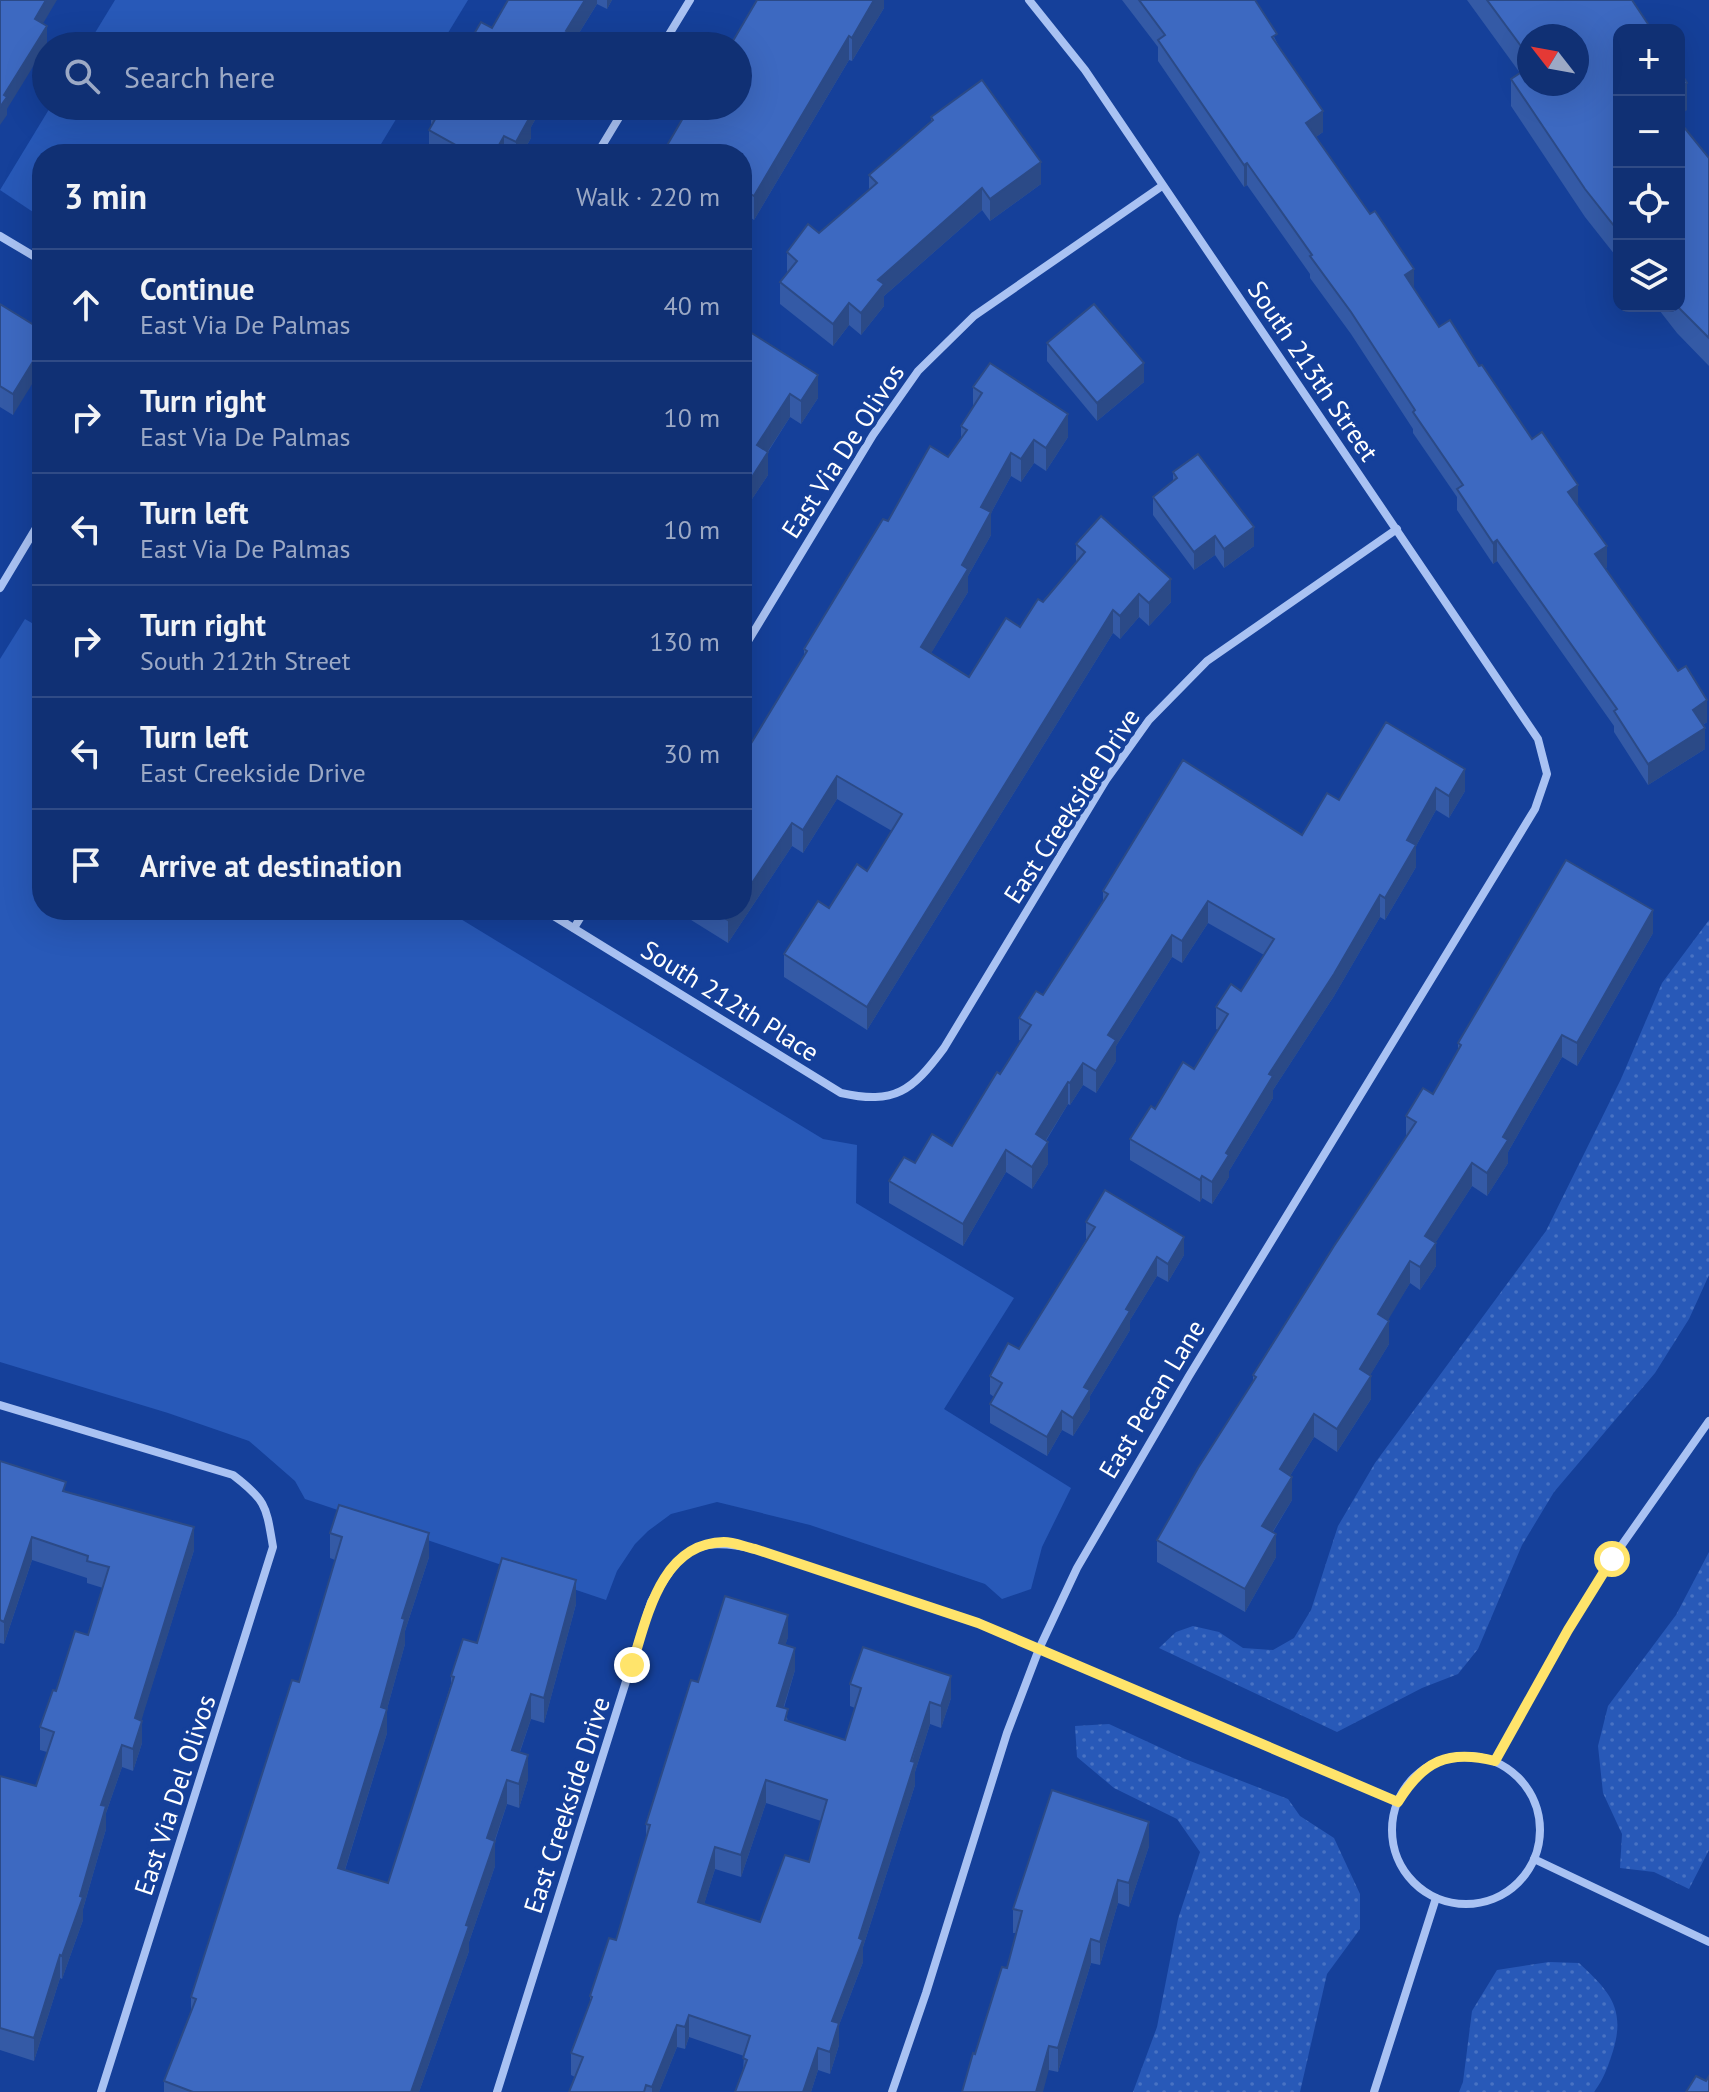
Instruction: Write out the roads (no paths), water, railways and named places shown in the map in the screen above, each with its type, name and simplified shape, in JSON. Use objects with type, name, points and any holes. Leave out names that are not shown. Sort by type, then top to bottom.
[{"type":"street","points":[[671,32],[690,0]]},
{"type":"street","name":"South 213th Street","points":[[1029,0],[1085,70],[1538,739],[1547,774]]},
{"type":"street","points":[[603,144],[618,120]]},
{"type":"street","name":"East Via De Olivos","points":[[752,635],[873,435],[918,371],[974,316],[1162,186]]},
{"type":"street","points":[[0,236],[32,255]]},
{"type":"street","name":"East Creekside Drive","points":[[904,1091],[923,1076],[944,1048],[1106,780],[1149,720],[1207,661],[1397,529]]},
{"type":"street","points":[[0,588],[32,535]]},
{"type":"street","name":"East Pecan Lane","points":[[892,2092],[1007,1733],[1039,1649],[1077,1568],[1132,1470],[1535,809],[1547,774]]},
{"type":"street","name":"South 212th Place","points":[[561,920],[841,1093],[869,1099],[904,1091]]},
{"type":"street","points":[[574,928],[579,920]]},
{"type":"street","name":"East Via Del Olivos","points":[[0,1405],[233,1475],[252,1490],[267,1508],[273,1547],[101,2092]]},
{"type":"street","points":[[1495,1761],[1612,1559],[1709,1421]]},
{"type":"street","name":"East Creekside Drive","points":[[497,2092],[651,1602],[671,1567],[700,1546],[725,1542],[755,1549],[978,1623],[1039,1649]]},
{"type":"street","points":[[1039,1649],[1398,1802]]},
{"type":"street","points":[[1473,1755],[1495,1761],[1515,1773],[1530,1791],[1538,1813],[1540,1836],[1534,1859],[1524,1876],[1510,1889],[1493,1898],[1474,1903],[1455,1903],[1436,1898],[1417,1885],[1402,1867],[1394,1845],[1392,1822],[1398,1802],[1411,1780],[1429,1765],[1450,1757],[1473,1755]]},
{"type":"street","points":[[1534,1859],[1709,1942]]},
{"type":"street","points":[[1374,2092],[1436,1898]]}]
